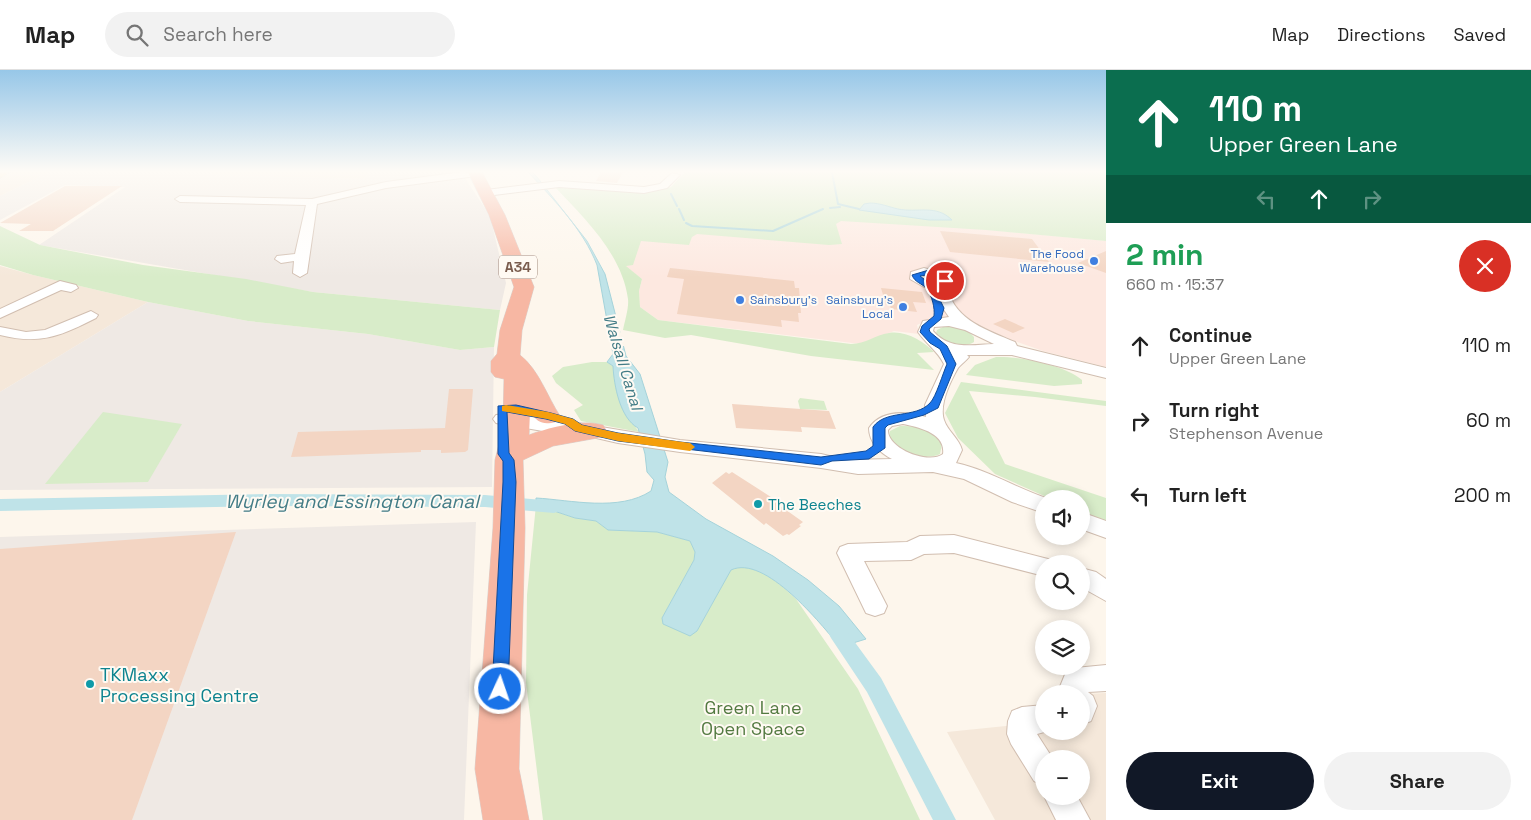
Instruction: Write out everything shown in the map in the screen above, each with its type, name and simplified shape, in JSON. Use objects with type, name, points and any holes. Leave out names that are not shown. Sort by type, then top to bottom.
[{"type":"highway","name":"A34","points":[[493,207],[524,287],[512,321],[509,414],[504,454],[511,465],[497,768],[506,820]]},
{"type":"highway","points":[[511,356],[522,369],[541,409],[548,416]]},
{"type":"highway","points":[[511,465],[548,438],[586,430]]},
{"type":"street","points":[[300,273],[301,257],[311,207]]},
{"type":"street","points":[[281,259],[301,257]]},
{"type":"street","points":[[934,322],[938,317],[940,308],[930,288],[917,279],[916,275],[920,272],[934,274],[944,279],[941,291],[952,313],[966,326]]},
{"type":"street","points":[[0,314],[60,285],[71,288]]},
{"type":"street","points":[[0,331],[21,337],[39,337],[62,330],[91,315]]},
{"type":"street","points":[[951,366],[944,348],[925,332],[928,324],[952,322],[966,326],[1029,353]]},
{"type":"street","points":[[509,414],[566,429],[586,430],[680,446],[821,461],[837,466],[927,464],[950,459],[954,453],[953,446],[935,420],[936,401],[951,366],[988,343],[981,333]]},
{"type":"street","points":[[936,343],[958,351],[998,348],[1029,353],[1106,373]]},
{"type":"street","points":[[821,461],[832,458],[869,455],[879,448],[879,427],[884,422],[918,414],[936,401]]},
{"type":"street","points":[[509,414],[548,416],[569,422],[586,430]]},
{"type":"street","points":[[903,418],[927,424],[945,435],[975,466],[1035,501]]},
{"type":"street","points":[[880,441],[897,455],[969,473],[1019,497],[1035,502]]},
{"type":"street","points":[[1090,524],[1106,530]]},
{"type":"street","points":[[875,606],[848,553],[911,551],[920,545],[954,544],[1035,565]]},
{"type":"street","points":[[1090,580],[1106,591]]},
{"type":"street","points":[[1074,685],[1075,681],[1106,678]]},
{"type":"street","points":[[1035,720],[1022,722],[1021,734],[1035,757]]},
{"type":"street","points":[[1065,805],[1074,820]]},
{"type":"shaded area","points":[[0,207],[24,207],[0,220]]},
{"type":"shaded area","points":[[95,207],[484,207],[490,216],[506,283],[500,310],[313,292],[39,245]]},
{"type":"shaded area","points":[[828,215],[1106,241],[1106,367],[1043,351],[1009,339],[967,320],[935,316],[917,325],[919,334],[894,331],[861,344],[658,320],[640,307],[639,291],[642,279],[625,266],[637,239],[689,230]]},
{"type":"shaded area","points":[[0,266],[33,275],[148,302],[0,392]]},
{"type":"shaded area","points":[[148,302],[248,321],[368,334],[460,350],[494,347],[492,487],[0,490],[0,392]]},
{"type":"shaded area","points":[[476,522],[464,820],[0,820],[0,537]]},
{"type":"shaded area","points":[[1106,693],[1106,820],[995,820],[947,732],[1035,723],[1035,740],[1090,740],[1090,694]]},
{"type":"green space","points":[[573,207],[1106,207],[1106,241],[986,230],[841,221],[836,224],[842,244],[829,245],[697,234],[692,237],[689,245],[641,241],[633,265],[626,266],[642,279],[639,291],[640,307],[658,320],[851,344],[861,343],[884,334],[901,333],[919,340],[934,352],[917,353],[934,370],[811,356],[691,335],[665,338],[623,330],[628,299],[618,267],[600,238]]},
{"type":"green space","points":[[0,226],[40,245],[143,265],[246,279],[313,292],[500,310],[494,347],[460,350],[368,334],[248,321],[148,302],[33,275],[0,265]]},
{"type":"green space","points":[[943,327],[956,327],[964,330],[974,337],[974,342],[965,345],[949,343],[936,333],[937,330]]},
{"type":"green space","points":[[996,357],[1041,362],[1065,370],[1082,380],[1082,384],[1054,386],[966,375],[975,365]]},
{"type":"green space","points":[[592,362],[607,362],[613,366],[621,406],[639,432],[581,421],[574,410],[583,405],[556,383],[552,376],[563,367]]},
{"type":"green space","points":[[961,382],[1106,401],[1106,406],[969,391],[1005,464],[1082,490],[1035,490],[1035,492],[995,474],[958,438],[945,413]]},
{"type":"green space","points":[[800,398],[824,401],[827,410],[800,409],[798,401]]},
{"type":"green space","points":[[103,412],[182,424],[148,482],[45,484]]},
{"type":"green space","points":[[900,426],[924,429],[934,435],[942,444],[940,454],[925,457],[899,450],[893,445],[890,431]]},
{"type":"green space","points":[[1090,493],[1106,498],[1106,521],[1090,515]]},
{"type":"green space","name":"Green Lane Open Space","points":[[536,505],[575,518],[596,521],[608,530],[657,532],[690,541],[695,552],[694,560],[662,618],[697,631],[731,569],[749,567],[774,580],[796,599],[858,689],[920,820],[543,820],[526,683],[527,595]]},
{"type":"water","name":"Walsall Canal","points":[[560,207],[587,241],[605,274],[626,356],[640,374],[668,462],[665,477],[669,492],[706,519],[773,556],[808,580],[839,606],[866,639],[840,647],[820,623],[791,594],[760,572],[745,568],[731,570],[697,631],[690,636],[663,624],[662,618],[694,560],[695,552],[690,541],[657,532],[608,530],[596,521],[575,518],[536,505],[536,498],[595,503],[624,501],[651,491],[654,480],[647,472],[645,454],[638,428],[627,417],[619,401],[613,366],[607,362],[613,354],[597,265],[576,227]]},
{"type":"water","points":[[862,207],[890,207],[905,210],[926,210],[940,212],[952,220],[929,220],[859,210]]},
{"type":"pier","points":[[606,328],[619,328],[626,346],[611,346]]},
{"type":"building","points":[[28,207],[90,207],[53,231],[19,231],[31,224],[0,223]]},
{"type":"building","points":[[940,231],[1032,239],[1049,262],[950,252]]},
{"type":"building","name":"The Food Warehouse","points":[[1106,251],[1106,273],[1078,263]]},
{"type":"building","name":"Sainsbury's","points":[[670,268],[794,281],[795,288],[799,288],[801,313],[798,313],[799,322],[781,320],[782,327],[677,314],[684,279],[667,277]]},
{"type":"building","points":[[881,288],[922,292],[926,303],[913,302],[917,312],[891,309],[890,305],[886,305]]},
{"type":"building","points":[[1005,319],[1025,328],[1013,333],[993,324]]},
{"type":"building","points":[[449,389],[473,389],[468,450],[465,452],[441,453],[441,450],[421,450],[421,452],[291,457],[298,432],[445,428]]},
{"type":"building","points":[[732,404],[829,411],[836,429],[801,427],[802,432],[736,428]]},
{"type":"building","name":"The Beeches","points":[[726,472],[729,474],[732,472],[774,499],[772,500],[803,522],[799,525],[801,526],[789,535],[783,536],[766,523],[764,525],[712,483]]},
{"type":"building","name":"TKMaxx Processing Centre","points":[[236,532],[132,820],[0,820],[0,549]]},
{"type":"waterway","points":[[830,208],[840,207]]},
{"type":"waterway","points":[[851,207],[859,209]]},
{"type":"waterway","points":[[679,209],[684,220]]},
{"type":"waterway","points":[[686,223],[692,226],[773,231],[823,209]]},
{"type":"waterway","name":"Wyrley and Essington Canal","points":[[0,505],[266,500],[485,501],[554,507]]},
{"type":"waterway","name":"Wyrley and Essington Canal","points":[[837,632],[874,685],[945,820]]},
{"type":"slow traffic","points":[[506,409],[516,409],[548,416],[569,422],[578,428],[618,437],[690,447]]},
{"type":"place","name":"The Food Warehouse","points":[[1094,261]]},
{"type":"place","name":"Sainsbury's","points":[[740,300]]},
{"type":"place","name":"Sainsbury's Local","points":[[903,307]]},
{"type":"place","name":"The Beeches","points":[[758,504]]},
{"type":"place","name":"TKMaxx Processing Centre","points":[[90,684]]},
{"type":"route","points":[[500,689],[510,482],[509,460],[504,454],[502,409],[516,409],[548,416],[569,422],[578,428],[618,437],[680,446],[821,461],[832,458],[869,455],[879,448],[879,427],[884,422],[920,413],[934,405],[938,397],[952,364],[944,348],[928,337],[925,332],[928,324],[934,322],[938,317],[940,308],[928,285],[917,279],[916,275],[920,272],[929,272],[942,277],[945,281]]}]
